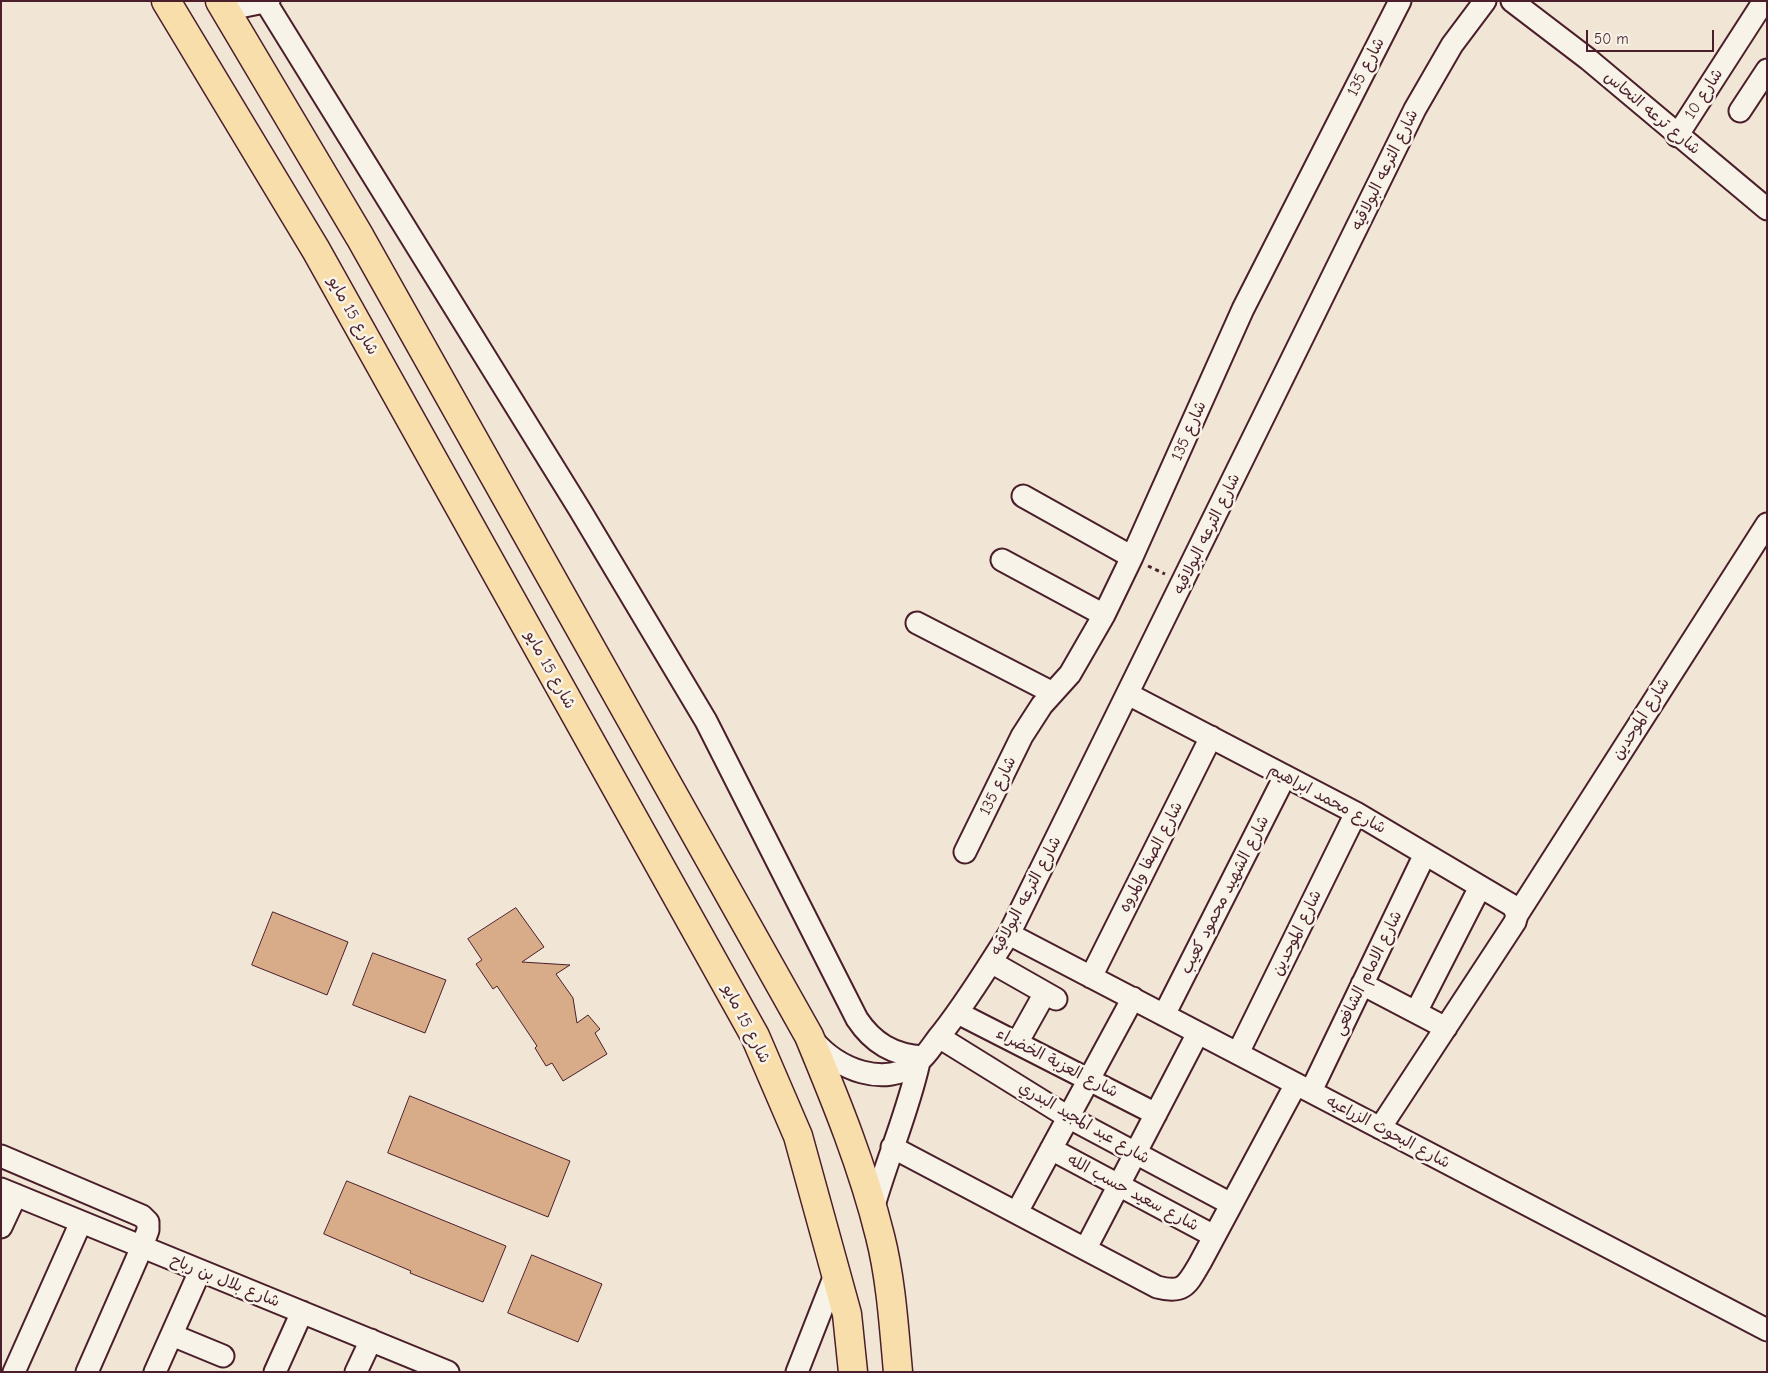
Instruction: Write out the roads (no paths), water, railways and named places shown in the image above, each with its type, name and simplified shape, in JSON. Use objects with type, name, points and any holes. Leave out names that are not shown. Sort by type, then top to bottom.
[{"type":"main road","name":"شارع 15 مايو","points":[[166,1],[316,250],[755,1036],[798,1136],[847,1314],[853,1372]]},
{"type":"main road","points":[[223,6],[360,237],[809,1036],[849,1132],[881,1238],[895,1333],[898,1372]]},
{"type":"street","points":[[223,6],[267,1],[580,510],[706,721],[857,1019],[874,1040],[885,1047],[921,1060]]},
{"type":"street","name":"شارع 135","points":[[965,852],[1022,736],[1042,705],[1070,674],[1104,615],[1132,557],[1243,309],[1400,1]]},
{"type":"street","name":"شارع الترعه البولاقيه","points":[[809,1036],[831,1058],[860,1071],[891,1074],[906,1070],[921,1060],[958,1013],[1009,934],[1415,109],[1452,45],[1485,1]]},
{"type":"street","name":"شارع ترعه النحاس","points":[[1512,1],[1588,59],[1677,136],[1767,209]]},
{"type":"street","name":"شارع 10","points":[[1677,136],[1764,1]]},
{"type":"street","points":[[1740,112],[1767,70]]},
{"type":"street","points":[[1023,496],[1132,557]]},
{"type":"street","name":"شارع الموحدين","points":[[1380,1128],[1515,922],[1517,915],[1767,524]]},
{"type":"street","points":[[1002,560],[1104,615]]},
{"type":"street","points":[[917,623],[1053,693]]},
{"type":"street","name":"شارع محمد ابراهيم","points":[[1128,694],[1356,813],[1513,906],[1517,915]]},
{"type":"street","name":"شارع الصفا والمروه","points":[[1091,977],[1211,737]]},
{"type":"street","name":"شارع الشهيد محمود كعيب","points":[[1164,1014],[1285,776]]},
{"type":"street","name":"شارع الموحدين","points":[[1238,1053],[1356,813]]},
{"type":"street","name":"شارع الامام الشافعى","points":[[1086,1248],[1157,1287],[1173,1291],[1182,1288],[1191,1278],[1231,1204],[1303,1087],[1362,984],[1425,854]]},
{"type":"street","points":[[1416,1012],[1480,887]]},
{"type":"street","name":"شارع البحوث الزراعيه","points":[[1009,934],[1767,1330]]},
{"type":"street","points":[[991,962],[1050,996],[1017,1043]]},
{"type":"street","points":[[1362,984],[1446,1028]]},
{"type":"street","points":[[1017,1212],[1133,998]]},
{"type":"street","name":"شارع العزبة الخضراء","points":[[958,1013],[1156,1114]]},
{"type":"street","points":[[892,1147],[1086,1248],[1198,1033]]},
{"type":"street","name":"شارع عبد المجيد البدري","points":[[939,1037],[1068,1117],[1231,1204]]},
{"type":"street","name":"شارع الترعه البولاقيه","points":[[872,1208],[892,1147],[906,1115],[921,1060]]},
{"type":"street","name":"شارع سعيد حسب الله","points":[[1051,1149],[1214,1236]]},
{"type":"street","points":[[1,1156],[142,1216],[149,1226],[87,1372]]},
{"type":"street","points":[[1,1227],[8,1192]]},
{"type":"street","name":"شارع بلال بن رباح","points":[[8,1192],[441,1370]]},
{"type":"street","points":[[14,1372],[82,1222]]},
{"type":"street","points":[[155,1372],[200,1270]]},
{"type":"street","points":[[797,1372],[836,1270]]},
{"type":"street","points":[[275,1372],[302,1312]]},
{"type":"street","points":[[172,1335],[223,1356]]},
{"type":"street","points":[[356,1372],[371,1340]]}]
